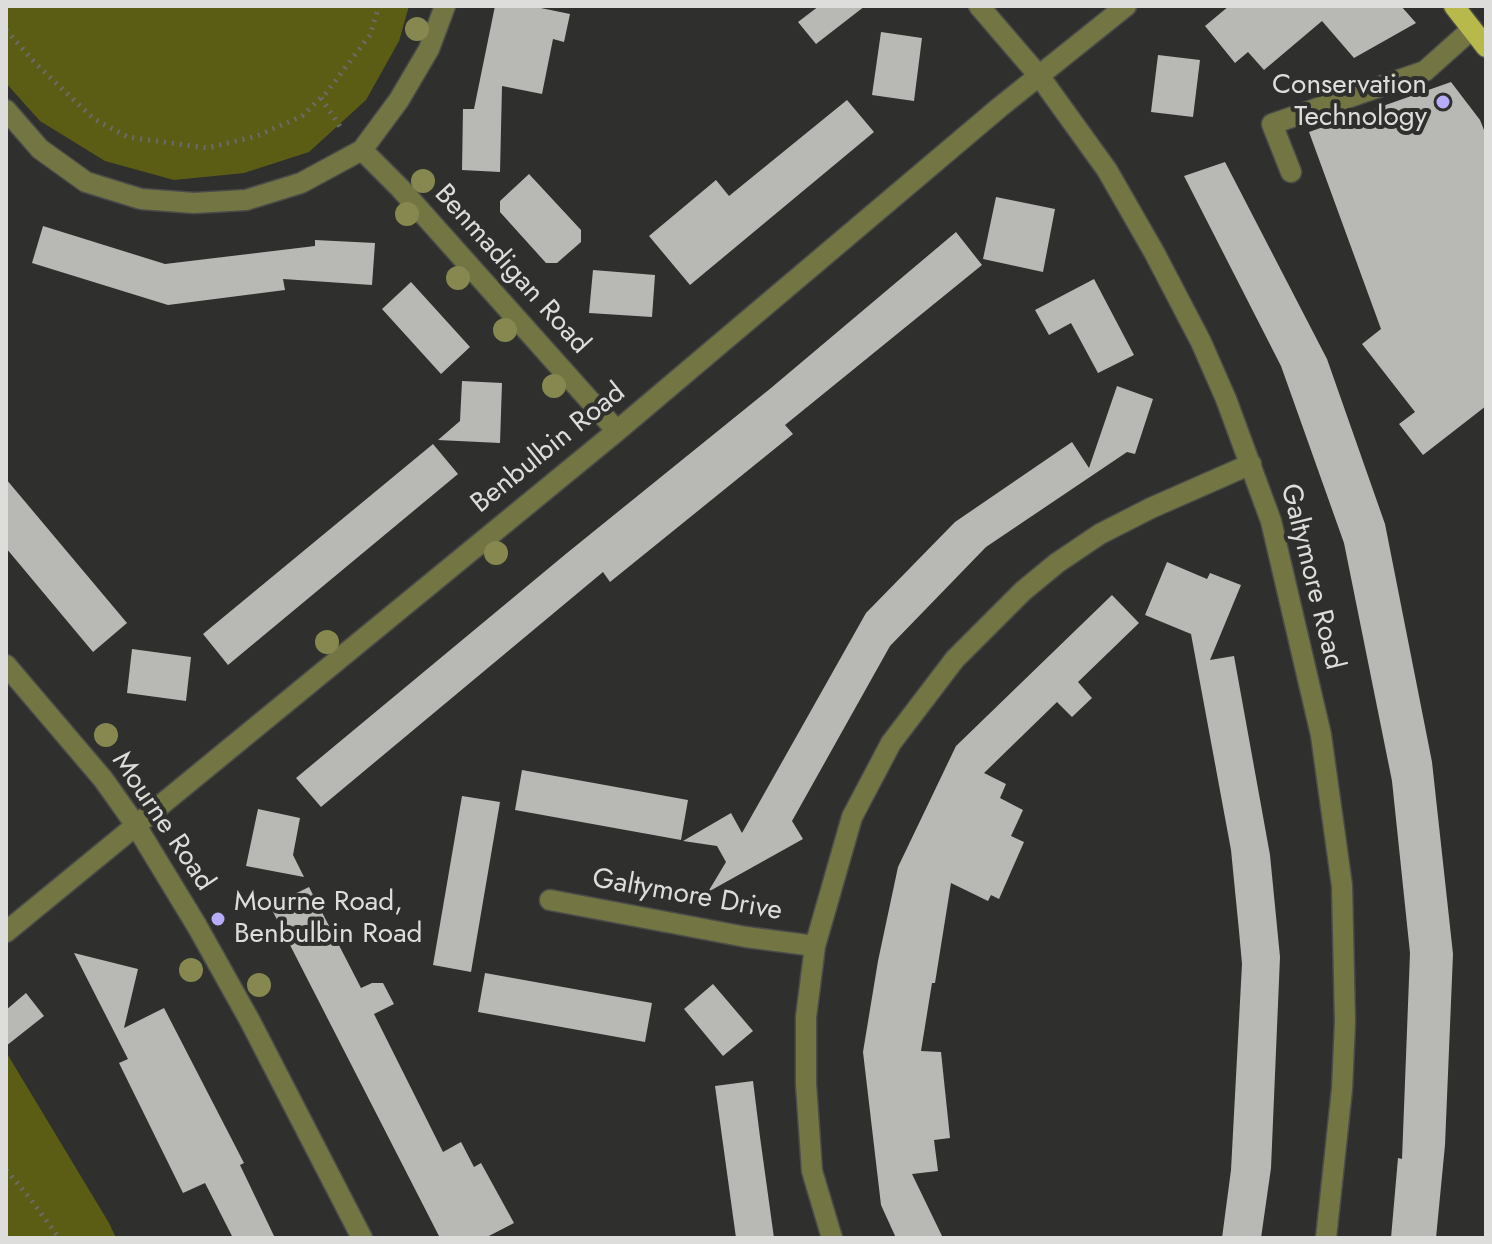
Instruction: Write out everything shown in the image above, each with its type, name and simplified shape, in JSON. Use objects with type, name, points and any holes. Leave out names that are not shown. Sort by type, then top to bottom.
[{"type":"main road","points":[[1454,6],[1486,47]]},
{"type":"street","points":[[6,110],[40,149],[86,182],[141,199],[194,203],[246,200],[301,183],[362,150],[399,100],[429,49],[445,6]]},
{"type":"street","name":"Galtymore Road","points":[[979,6],[1040,77],[1107,170],[1154,252],[1201,342],[1271,521],[1321,735],[1342,886],[1343,1076],[1326,1238]]},
{"type":"street","name":"Benbulbin Road","points":[[6,932],[617,431],[1000,107],[1126,6]]},
{"type":"street","points":[[1291,172],[1272,124],[1425,71],[1472,29]]},
{"type":"street","name":"Benmadigan Road","points":[[362,150],[410,199],[617,431]]},
{"type":"street","name":"Galtymore Drive","points":[[832,1238],[812,1171],[806,1084],[806,1017],[815,946],[852,817],[891,743],[955,659],[1023,591],[1057,563],[1100,534],[1251,464]]},
{"type":"street","name":"Mourne Road","points":[[6,665],[103,779],[135,824],[250,1021],[362,1238]]},
{"type":"street","name":"Galtymore Drive","points":[[550,900],[746,937],[815,946]]},
{"type":"path","points":[[6,30],[36,64],[94,119],[128,137],[207,148],[257,136],[302,116],[321,98],[370,35],[379,6]]},
{"type":"path","points":[[321,98],[344,132]]},
{"type":"path","points":[[335,138],[356,122]]},
{"type":"path","points":[[6,1170],[59,1238]]},
{"type":"shaded area","points":[[6,6],[409,6],[399,41],[366,100],[309,152],[244,173],[174,180],[105,161],[40,121],[6,83]]},
{"type":"shaded area","points":[[6,1052],[109,1223],[116,1238],[6,1238]]},
{"type":"building","points":[[495,6],[531,6],[570,14],[564,42],[553,39],[542,94],[502,86],[500,172],[462,170],[463,109],[474,109]]},
{"type":"building","points":[[819,6],[865,6],[816,44],[798,22]]},
{"type":"building","points":[[1229,6],[1401,6],[1416,23],[1354,58],[1322,21],[1264,70],[1248,52],[1235,63],[1205,26]]},
{"type":"building","points":[[881,32],[922,38],[914,101],[872,95]]},
{"type":"building","points":[[1158,55],[1200,60],[1193,117],[1151,112]]},
{"type":"building","points":[[1451,82],[1480,120],[1486,135],[1486,406],[1423,455],[1399,424],[1415,412],[1362,344],[1381,329],[1309,132]]},
{"type":"building","points":[[847,100],[874,132],[690,285],[649,236],[716,180],[729,196]]},
{"type":"building","points":[[1225,162],[1327,359],[1385,524],[1432,762],[1453,954],[1445,1145],[1436,1238],[1391,1238],[1398,1158],[1402,1159],[1410,953],[1392,781],[1344,543],[1281,366],[1184,176]]},
{"type":"building","points":[[529,174],[581,230],[581,242],[557,263],[546,263],[500,212],[500,201]]},
{"type":"building","points":[[996,197],[1055,209],[1043,272],[983,259]]},
{"type":"building","points":[[43,226],[165,264],[315,246],[315,240],[375,243],[372,285],[283,279],[285,290],[168,305],[32,263]]},
{"type":"building","points":[[956,232],[982,265],[785,425],[793,434],[610,582],[603,572],[321,807],[296,778]]},
{"type":"building","points":[[593,270],[655,275],[652,317],[589,313]]},
{"type":"building","points":[[1094,279],[1134,355],[1098,373],[1071,323],[1049,335],[1035,310]]},
{"type":"building","points":[[411,282],[470,347],[441,374],[382,309]]},
{"type":"building","points":[[462,381],[502,383],[500,443],[438,440],[460,421]]},
{"type":"building","points":[[1117,386],[1153,399],[1135,454],[1127,452],[986,547],[890,646],[792,821],[803,839],[708,892],[726,862],[717,846],[683,841],[731,813],[742,833],[866,613],[955,522],[1072,442],[1089,468]]},
{"type":"building","points":[[433,444],[458,474],[228,665],[203,634]]},
{"type":"building","points":[[6,479],[127,623],[93,652],[6,548]]},
{"type":"building","points":[[1167,562],[1207,579],[1210,573],[1241,585],[1210,660],[1234,656],[1270,855],[1280,957],[1271,1168],[1261,1238],[1222,1238],[1231,1170],[1242,964],[1231,850],[1191,634],[1145,615]]},
{"type":"building","points":[[1112,595],[1139,623],[1078,682],[1092,698],[1072,717],[1057,702],[984,773],[1006,784],[1000,798],[1023,810],[1011,836],[1024,842],[999,899],[991,895],[988,901],[951,883],[921,1051],[941,1052],[950,1138],[934,1140],[938,1171],[912,1174],[943,1238],[896,1238],[881,1205],[863,1052],[898,867],[956,746]]},
{"type":"building","points":[[132,649],[191,657],[186,701],[127,693]]},
{"type":"building","points":[[522,770],[688,800],[681,840],[515,810]]},
{"type":"building","points":[[462,796],[500,802],[471,972],[433,965]]},
{"type":"building","points":[[258,809],[300,818],[293,855],[304,877],[246,866]]},
{"type":"building","points":[[309,887],[361,988],[372,983],[383,983],[394,1004],[374,1014],[443,1152],[461,1142],[474,1167],[481,1163],[514,1223],[485,1238],[440,1238],[270,906]]},
{"type":"building","points":[[74,953],[138,969],[124,1028],[164,1008],[244,1163],[240,1165],[275,1238],[233,1238],[205,1183],[183,1193],[119,1063],[128,1059]]},
{"type":"building","points":[[485,973],[652,1003],[645,1042],[478,1012]]},
{"type":"building","points":[[713,984],[753,1031],[723,1056],[684,1009]]},
{"type":"building","points":[[26,993],[44,1016],[6,1046],[6,1010]]},
{"type":"building","points":[[753,1081],[774,1238],[736,1238],[715,1086]]},
{"type":"place","name":"Conservation Technology","points":[[1443,102]]},
{"type":"place","name":"Mourne Road, Benbulbin Road","points":[[218,919]]}]
